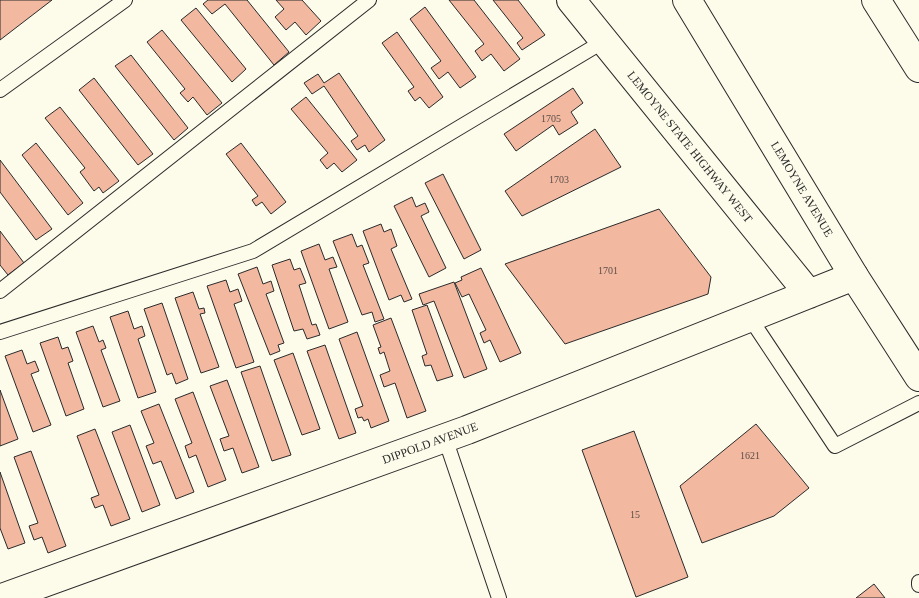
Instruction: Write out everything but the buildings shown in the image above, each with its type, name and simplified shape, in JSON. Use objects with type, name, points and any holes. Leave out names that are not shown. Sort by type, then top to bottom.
[{"type":"street","name":"LEMOYNE STATE HIGHWAY WEST","points":[[571,0],[809,294]]},
{"type":"street","name":"LEMOYNE AVENUE","points":[[687,0],[854,276],[919,377]]},
{"type":"street","points":[[876,0],[919,68]]},
{"type":"street","name":"DIPPOLD AVENUE","points":[[2,598],[444,438],[854,276]]},
{"type":"lane","points":[[0,90],[125,0]]},
{"type":"lane","points":[[0,291],[369,0]]},
{"type":"lane","points":[[0,332],[253,251],[604,41]]},
{"type":"lane","points":[[750,318],[835,446],[919,404]]},
{"type":"lane","points":[[444,438],[499,598]]}]
